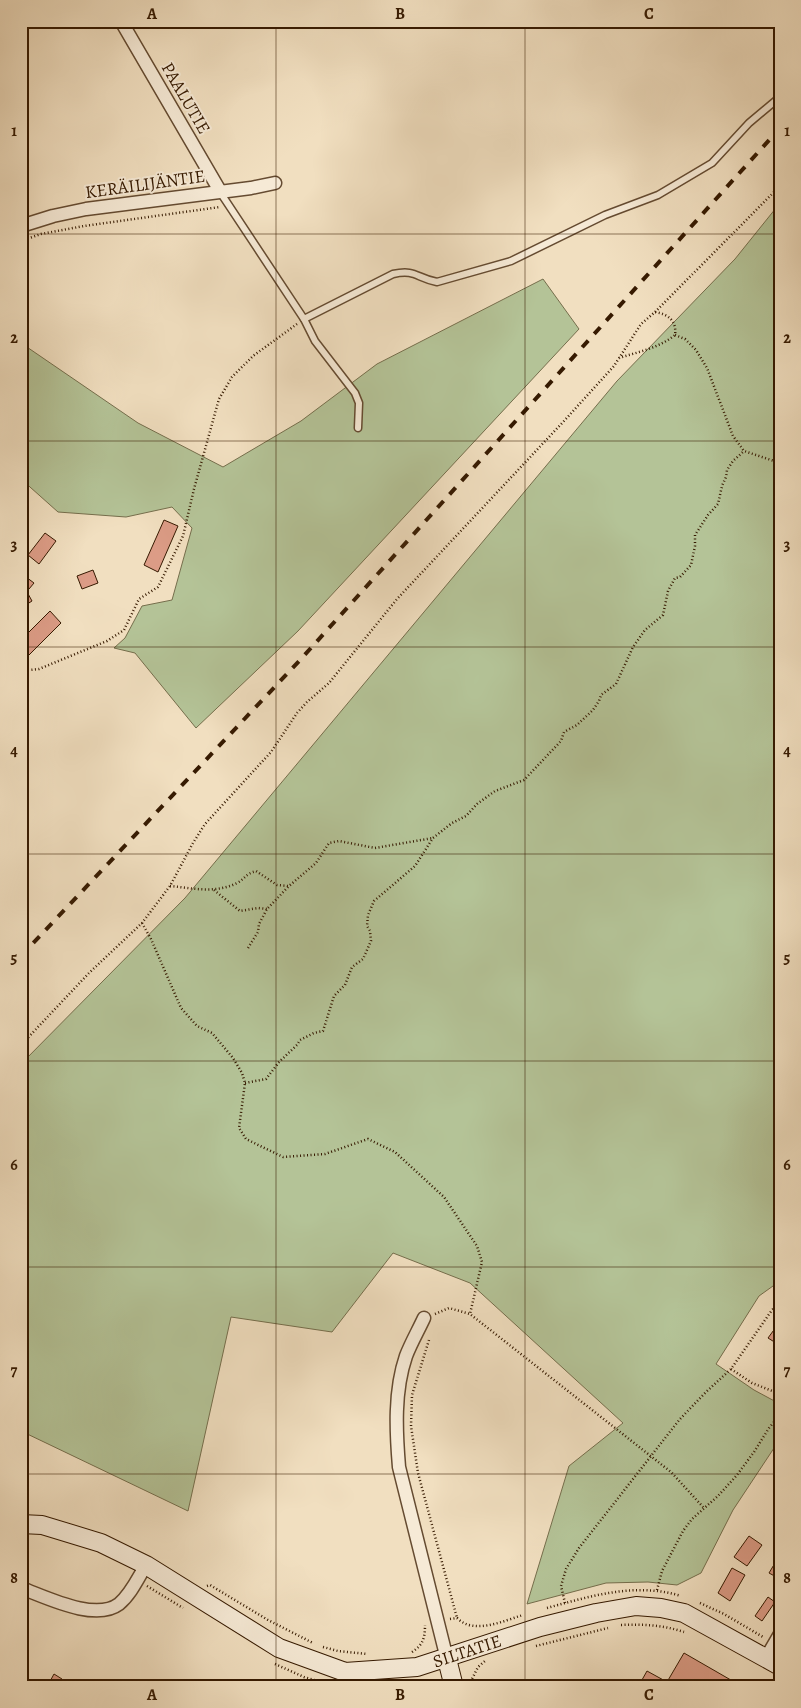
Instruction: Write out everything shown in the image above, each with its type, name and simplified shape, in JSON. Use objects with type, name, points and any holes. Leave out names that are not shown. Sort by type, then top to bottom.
[{"type":"main road","name":"SILTATIE","points":[[21,1524],[42,1525],[101,1543],[146,1565],[279,1648],[345,1672],[417,1667],[540,1628],[596,1613],[636,1606],[661,1608],[684,1613],[775,1650]]},
{"type":"main road","points":[[446,1659],[454,1687]]},
{"type":"street","name":"PAALUTIE","points":[[121,21],[220,191]]},
{"type":"street","name":"KERÄILIJÄNTIE","points":[[21,226],[53,216],[86,209],[252,188],[275,183]]},
{"type":"street","points":[[430,1320],[406,1357],[400,1383],[396,1436],[401,1476],[446,1659]]},
{"type":"street","points":[[21,1588],[74,1607],[99,1611],[118,1604],[134,1586],[146,1565]]},
{"type":"lane","points":[[304,319],[393,274],[405,271],[415,273],[425,280],[436,282],[511,261],[605,215],[658,195],[712,163],[749,123],[780,97]]},
{"type":"lane","points":[[220,191],[304,319],[315,341],[355,393],[360,403],[358,428]]},
{"type":"path","points":[[21,1045],[89,973],[142,923],[170,886],[193,843],[206,824],[271,752],[297,713],[329,682],[397,599],[564,421],[619,358],[641,324],[780,186]]},
{"type":"path","points":[[21,241],[41,234],[84,226],[229,205]]},
{"type":"path","points":[[619,358],[666,342],[675,335],[676,329],[671,320],[664,313],[655,312]]},
{"type":"path","points":[[21,671],[39,669],[107,641],[124,630],[139,599],[158,587],[183,536],[219,399],[232,377],[253,356],[304,319]]},
{"type":"path","points":[[675,335],[685,339],[696,350],[707,368],[733,436],[744,452],[780,463]]},
{"type":"path","points":[[245,1083],[266,1079],[278,1062],[300,1040],[323,1031],[334,996],[345,985],[352,967],[363,959],[371,942],[370,931],[367,926],[368,915],[374,901],[416,866],[434,838],[466,816],[478,804],[496,791],[524,780],[561,741],[564,732],[577,725],[593,710],[600,701],[601,695],[616,684],[633,647],[645,630],[663,615],[668,591],[675,578],[680,576],[691,565],[696,535],[708,515],[718,504],[727,470],[733,460],[744,452]]},
{"type":"path","points":[[248,948],[258,932],[258,924],[267,909],[289,886],[316,864],[329,843],[340,841],[375,848],[434,838]]},
{"type":"path","points":[[170,886],[214,890],[238,883],[248,873],[256,870],[277,885],[289,886]]},
{"type":"path","points":[[214,890],[240,911],[258,908],[267,909]]},
{"type":"path","points":[[142,923],[152,939],[181,1008],[197,1026],[212,1033],[233,1058],[245,1083],[239,1128],[246,1139],[283,1157],[325,1154],[368,1139],[395,1152],[444,1197],[477,1246],[482,1262],[470,1314]]},
{"type":"path","points":[[565,1603],[561,1586],[566,1569],[580,1548],[680,1419],[732,1369],[772,1310],[780,1303]]},
{"type":"path","points":[[430,1320],[438,1312],[449,1308],[470,1314],[671,1472],[704,1508]]},
{"type":"path","points":[[430,1320],[438,1312]]},
{"type":"path","points":[[429,1339],[412,1395],[411,1426],[418,1473],[457,1618],[462,1623],[470,1625],[486,1625],[499,1623],[526,1614]]},
{"type":"path","points":[[732,1369],[752,1383],[780,1394]]},
{"type":"path","points":[[657,1590],[662,1571],[692,1518],[718,1496],[736,1475],[780,1415]]},
{"type":"path","points":[[190,1593],[210,1585],[297,1636],[319,1646],[338,1651],[368,1654]]},
{"type":"path","points":[[546,1609],[610,1592],[631,1590],[657,1590],[688,1598]]},
{"type":"path","points":[[695,1601],[724,1614],[775,1650]]},
{"type":"path","points":[[407,1653],[419,1648],[423,1641],[425,1625],[457,1618]]},
{"type":"path","points":[[621,1625],[645,1624],[664,1626],[692,1635]]},
{"type":"path","points":[[531,1647],[612,1627]]},
{"type":"path","points":[[469,1687],[478,1667],[488,1659]]},
{"type":"path","points":[[394,1687],[416,1687]]},
{"type":"green space","points":[[780,203],[780,1281],[759,1296],[716,1364],[754,1390],[780,1404],[780,1439],[733,1510],[701,1573],[677,1585],[648,1582],[606,1583],[527,1604],[569,1466],[623,1423],[470,1283],[393,1253],[332,1332],[231,1317],[188,1511],[21,1431],[21,1064],[185,898],[617,381],[735,259]]},
{"type":"green space","points":[[543,279],[579,329],[298,631],[196,728],[135,653],[114,648],[125,638],[142,606],[172,600],[192,528],[172,507],[126,517],[58,512],[21,479],[21,343],[138,423],[223,467],[301,421],[377,364]]},
{"type":"building","points":[[164,520],[178,526],[158,572],[144,565]]},
{"type":"building","points":[[45,533],[56,541],[39,564],[28,555]]},
{"type":"building","points":[[93,570],[98,583],[82,589],[77,576]]},
{"type":"building","points":[[22,574],[34,583],[29,589],[21,583]]},
{"type":"building","points":[[27,592],[32,601],[21,608],[21,595]]},
{"type":"building","points":[[50,611],[61,623],[21,663],[21,640]]},
{"type":"building","points":[[779,1323],[780,1338],[776,1343],[768,1338]]},
{"type":"building","points":[[780,1365],[780,1376],[775,1373]]},
{"type":"building","points":[[749,1536],[762,1545],[747,1566],[734,1557]]},
{"type":"building","points":[[778,1558],[780,1559],[780,1579],[769,1573]]},
{"type":"building","points":[[732,1568],[745,1575],[730,1601],[718,1593]]},
{"type":"building","points":[[768,1597],[775,1602],[762,1621],[755,1616]]},
{"type":"building","points":[[684,1653],[743,1687],[638,1687],[647,1671],[667,1682]]},
{"type":"building","points":[[54,1674],[62,1679],[57,1687],[48,1685]]},
{"type":"railway","points":[[21,956],[301,659],[780,128]]}]
